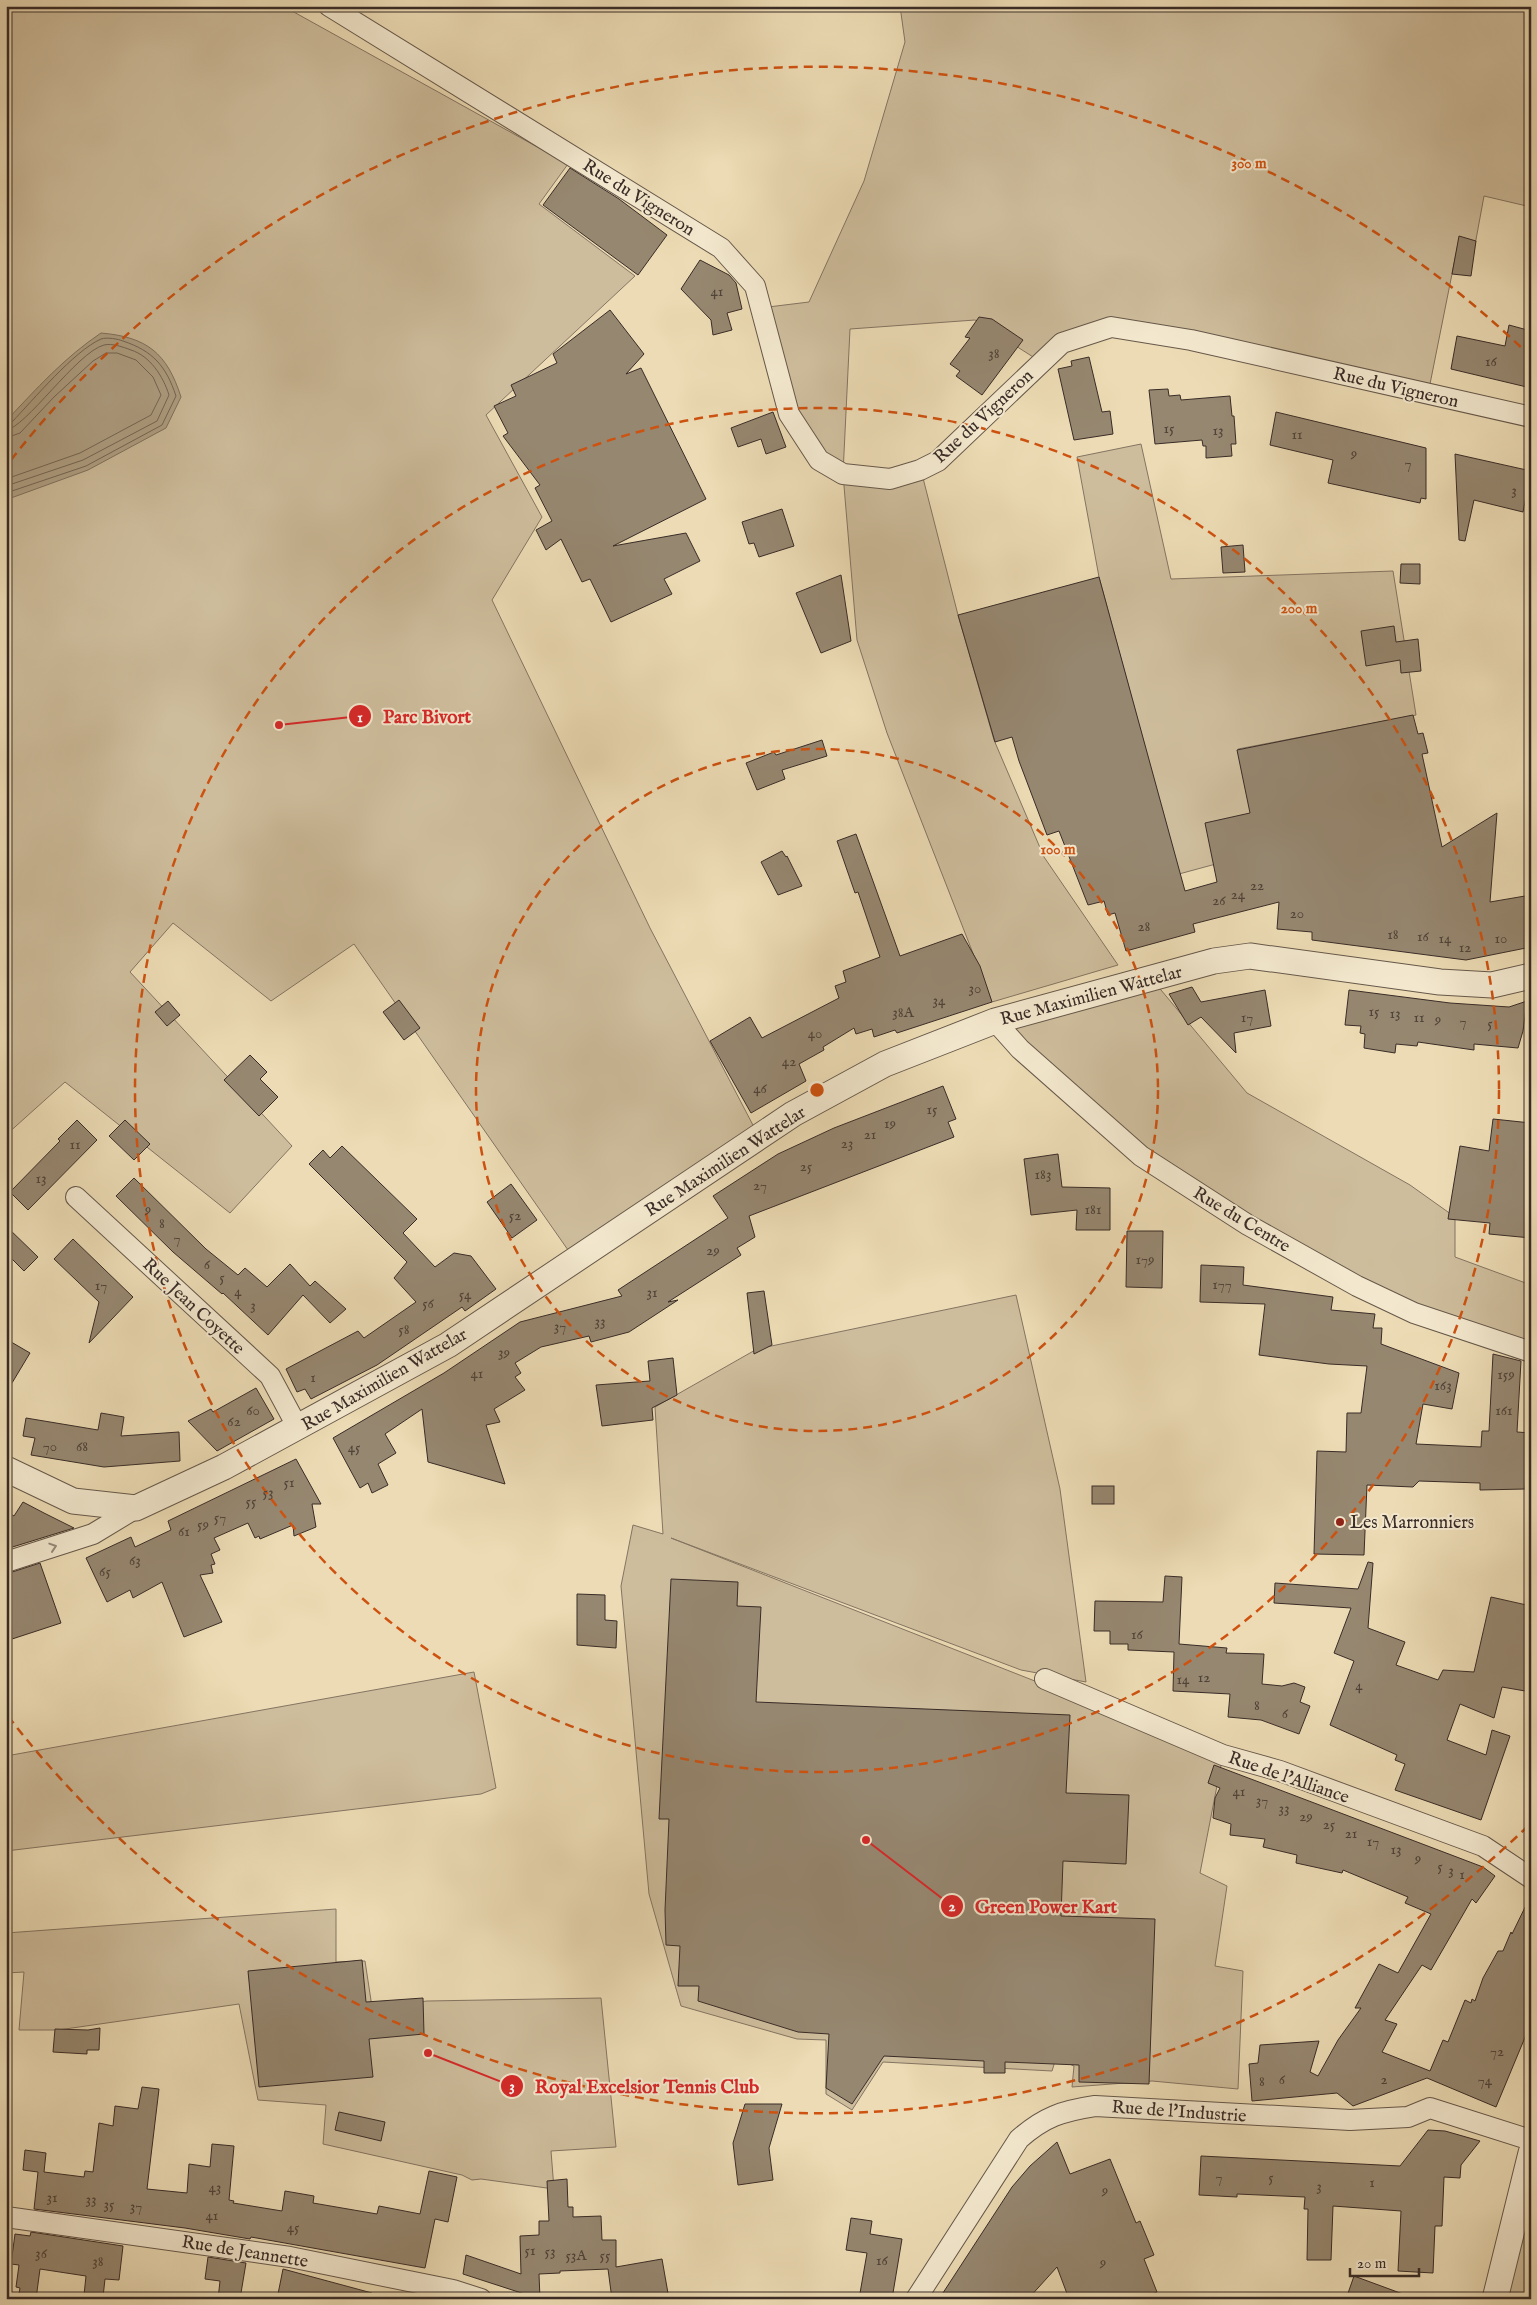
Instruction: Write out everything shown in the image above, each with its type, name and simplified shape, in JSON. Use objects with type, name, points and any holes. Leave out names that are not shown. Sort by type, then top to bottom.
[{"type":"street","name":"Rue du Vigneron","points":[[329,6],[721,248],[754,286],[789,414],[819,460],[843,474],[890,479],[920,470],[938,461],[1062,343],[1111,328],[1191,340],[1531,417]]},
{"type":"street","name":"Rue Maximilien Wattelar","points":[[136,1508],[224,1467],[448,1345],[793,1114],[885,1064],[995,1021],[1214,961],[1250,956],[1448,983],[1492,985],[1531,976]]},
{"type":"street","name":"Rue du Centre","points":[[995,1021],[1020,1049],[1141,1156],[1248,1225],[1357,1286],[1414,1313],[1531,1352]]},
{"type":"street","name":"Rue Jean Coyette","points":[[76,1197],[270,1376],[298,1428]]},
{"type":"street","points":[[6,1469],[73,1501],[136,1508]]},
{"type":"street","points":[[6,1562],[93,1534],[136,1508]]},
{"type":"street","name":"Rue de l'Alliance","points":[[1045,1679],[1223,1755],[1280,1771],[1483,1846],[1531,1878]]},
{"type":"street","name":"Rue de l'Industrie","points":[[916,2299],[1019,2139],[1035,2125],[1067,2110],[1095,2106],[1350,2120],[1408,2117],[1430,2108],[1531,2140]]},
{"type":"street","points":[[1494,2299],[1531,2153]]},
{"type":"street","name":"Rue de Jeannette","points":[[6,2217],[290,2257],[453,2290],[481,2299]]},
{"type":"shaded area","points":[[6,6],[283,6],[568,164],[539,204],[635,276],[486,415],[542,517],[492,600],[650,928],[755,1129],[575,1260],[354,944],[271,1001],[173,923],[130,972],[292,1146],[230,1213],[65,1082],[6,1135]]},
{"type":"shaded area","points":[[900,6],[1531,6],[1531,207],[1484,196],[1475,245],[1458,244],[1428,394],[1111,328],[1041,362],[975,320],[850,329],[843,474],[798,428],[760,308],[809,302],[864,181],[905,42]]},
{"type":"shaded area","points":[[1141,444],[1171,579],[1393,571],[1416,715],[1238,749],[1260,852],[1179,874],[1099,577],[1077,457]]},
{"type":"shaded area","points":[[843,474],[923,478],[958,615],[994,740],[1044,857],[1118,965],[992,1002],[887,733],[857,640]]},
{"type":"shaded area","points":[[1151,978],[1247,1093],[1410,1185],[1455,1217],[1455,1257],[1531,1285],[1531,1350],[1367,1291],[1218,1206],[1080,1102],[995,1021]]},
{"type":"shaded area","points":[[1016,1295],[1060,1489],[1086,1682],[1021,1670],[671,1538],[1223,1755],[1200,1873],[1227,1886],[1215,1966],[1243,1971],[1238,2089],[1152,2081],[1072,2087],[1074,2066],[1056,2058],[1052,2071],[883,2062],[852,2110],[826,2094],[826,2040],[797,2039],[681,2006],[649,1894],[621,1586],[633,1525],[663,1534],[655,1407],[757,1349]]},
{"type":"shaded area","points":[[474,1672],[496,1788],[481,1794],[6,1851],[6,1756]]},
{"type":"shaded area","points":[[336,1909],[336,1962],[365,1961],[372,2007],[427,2001],[601,1998],[616,2147],[551,2151],[554,2189],[481,2179],[472,2180],[462,2175],[323,2144],[326,2105],[258,2100],[239,2004],[58,2030],[19,2030],[24,1972],[6,1973],[6,1933]]},
{"type":"shaded area","points":[[1531,2183],[1531,2299],[1493,2299]]},
{"type":"water","points":[[101,333],[131,338],[143,343],[162,358],[181,397],[166,428],[88,470],[11,498],[6,497],[6,421],[63,363]]},
{"type":"building","points":[[570,168],[619,199],[667,235],[638,275],[543,205]]},
{"type":"building","points":[[1459,236],[1476,241],[1471,276],[1452,274]]},
{"type":"building","points":[[700,260],[729,275],[736,283],[742,309],[727,313],[732,330],[713,335],[711,320],[681,289]]},
{"type":"building","points":[[610,310],[644,354],[626,374],[641,368],[706,499],[613,546],[686,533],[700,561],[664,579],[672,594],[611,622],[590,579],[582,582],[561,539],[546,550],[536,530],[552,521],[535,488],[540,485],[503,436],[508,433],[494,406],[516,396],[511,385],[557,363],[553,354]]},
{"type":"building","points":[[979,317],[992,319],[1023,340],[982,395],[956,376],[960,371],[950,364],[970,338],[965,337]]},
{"type":"building","points":[[1509,325],[1531,331],[1531,388],[1451,369],[1457,336],[1505,346]]},
{"type":"building","points":[[1089,357],[1102,412],[1110,411],[1113,434],[1074,440],[1058,369],[1072,366],[1071,361]]},
{"type":"building","points":[[1168,389],[1169,396],[1180,395],[1181,400],[1230,396],[1236,444],[1231,444],[1232,456],[1206,458],[1206,446],[1203,446],[1202,440],[1155,444],[1149,390]]},
{"type":"building","points":[[773,412],[786,447],[766,454],[761,439],[738,447],[731,428]]},
{"type":"building","points":[[1276,412],[1426,448],[1426,499],[1421,498],[1420,503],[1328,483],[1333,460],[1270,445]]},
{"type":"building","points":[[1455,454],[1531,471],[1523,512],[1474,500],[1465,541],[1459,540]]},
{"type":"building","points":[[782,509],[794,546],[759,557],[754,543],[749,544],[742,522]]},
{"type":"building","points":[[1243,545],[1245,572],[1223,573],[1221,547]]},
{"type":"building","points":[[1401,564],[1420,564],[1420,584],[1400,583]]},
{"type":"building","points":[[841,575],[851,641],[821,653],[796,593]]},
{"type":"building","points":[[1099,577],[1185,891],[1217,882],[1205,823],[1250,813],[1237,750],[1413,715],[1418,734],[1423,733],[1428,753],[1422,754],[1442,847],[1497,813],[1490,902],[1531,895],[1531,947],[1466,960],[1312,940],[1312,932],[1277,929],[1279,902],[1193,924],[1195,932],[1126,951],[1115,913],[1108,915],[1104,901],[1088,905],[1059,831],[1047,835],[1012,737],[995,742],[958,615]]},
{"type":"building","points":[[1394,626],[1396,642],[1418,639],[1421,671],[1401,673],[1400,660],[1366,666],[1361,631]]},
{"type":"building","points":[[822,740],[827,756],[782,770],[785,779],[757,790],[746,763],[774,752],[776,755]]},
{"type":"building","points":[[856,834],[900,956],[962,934],[980,966],[992,1002],[897,1033],[895,1030],[874,1037],[872,1029],[856,1034],[854,1028],[823,1047],[824,1050],[799,1064],[806,1081],[751,1113],[710,1041],[750,1017],[762,1038],[839,998],[835,986],[846,982],[843,971],[880,957],[858,892],[855,893],[837,841]]},
{"type":"building","points":[[782,851],[787,856],[802,886],[778,895],[761,862]]},
{"type":"building","points":[[1192,987],[1201,1002],[1265,990],[1271,1026],[1234,1033],[1236,1053],[1201,1017],[1188,1025],[1169,994]]},
{"type":"building","points":[[1349,990],[1450,1003],[1509,1007],[1527,1001],[1523,1031],[1518,1048],[1474,1044],[1474,1050],[1418,1042],[1417,1046],[1396,1044],[1395,1053],[1364,1048],[1365,1034],[1360,1033],[1361,1026],[1345,1025]]},
{"type":"building","points":[[399,1000],[420,1028],[404,1040],[383,1012]]},
{"type":"building","points":[[168,1001],[180,1015],[167,1026],[155,1012]]},
{"type":"building","points":[[250,1055],[267,1072],[260,1079],[278,1097],[259,1116],[224,1080]]},
{"type":"building","points":[[943,1086],[956,1119],[948,1122],[954,1137],[749,1216],[755,1237],[737,1248],[741,1255],[668,1302],[678,1300],[629,1332],[591,1342],[589,1336],[541,1347],[515,1363],[521,1373],[515,1377],[525,1390],[494,1409],[500,1422],[486,1425],[505,1484],[428,1462],[422,1409],[385,1434],[396,1453],[378,1464],[388,1485],[372,1493],[368,1483],[360,1488],[333,1438],[444,1373],[520,1322],[622,1296],[618,1290],[728,1218],[713,1196],[778,1154],[834,1128]]},
{"type":"building","points":[[1493,1119],[1531,1123],[1531,1238],[1489,1234],[1490,1223],[1448,1219],[1460,1146],[1489,1151]]},
{"type":"building","points":[[77,1120],[97,1140],[28,1210],[10,1192],[60,1141],[58,1139]]},
{"type":"building","points":[[125,1120],[150,1144],[134,1160],[109,1136]]},
{"type":"building","points":[[342,1146],[417,1219],[403,1233],[435,1267],[454,1253],[471,1256],[496,1289],[465,1311],[462,1307],[377,1365],[311,1399],[305,1389],[297,1392],[286,1369],[358,1331],[364,1338],[416,1302],[394,1278],[407,1262],[309,1164],[323,1150],[330,1158]]},
{"type":"building","points":[[1058,1154],[1062,1187],[1110,1188],[1110,1230],[1076,1230],[1077,1210],[1031,1215],[1024,1159]]},
{"type":"building","points":[[134,1178],[206,1249],[238,1275],[245,1268],[267,1287],[290,1264],[310,1286],[315,1281],[346,1309],[330,1323],[303,1295],[268,1335],[223,1293],[173,1252],[116,1196]]},
{"type":"building","points":[[511,1184],[537,1220],[512,1238],[487,1202]]},
{"type":"building","points":[[6,1226],[38,1257],[24,1271],[6,1253]]},
{"type":"building","points":[[1127,1231],[1163,1231],[1162,1288],[1126,1287]]},
{"type":"building","points":[[73,1239],[133,1297],[89,1343],[99,1302],[54,1259]]},
{"type":"building","points":[[1201,1265],[1244,1267],[1243,1285],[1333,1297],[1331,1310],[1375,1314],[1373,1328],[1382,1328],[1381,1344],[1459,1373],[1452,1409],[1423,1404],[1416,1444],[1481,1447],[1482,1431],[1489,1431],[1493,1354],[1521,1361],[1517,1432],[1531,1433],[1531,1479],[1526,1478],[1525,1489],[1480,1490],[1480,1483],[1419,1481],[1413,1487],[1367,1485],[1364,1555],[1314,1554],[1317,1451],[1346,1452],[1347,1413],[1361,1413],[1367,1366],[1329,1364],[1259,1355],[1265,1304],[1200,1302]]},
{"type":"building","points":[[764,1291],[772,1345],[754,1354],[747,1293]]},
{"type":"building","points":[[6,1339],[30,1353],[6,1393]]},
{"type":"building","points":[[673,1358],[677,1395],[652,1408],[653,1420],[602,1426],[596,1385],[650,1381],[648,1361]]},
{"type":"building","points":[[256,1388],[274,1419],[217,1451],[188,1421],[211,1409],[213,1412]]},
{"type":"building","points":[[101,1413],[124,1417],[121,1436],[179,1432],[180,1461],[104,1467],[31,1455],[35,1438],[23,1436],[26,1418],[98,1430]]},
{"type":"building","points":[[296,1459],[321,1504],[312,1504],[316,1527],[294,1536],[293,1525],[260,1539],[259,1536],[255,1538],[248,1523],[214,1538],[220,1550],[211,1554],[215,1564],[211,1565],[213,1573],[200,1575],[222,1622],[184,1637],[162,1582],[133,1598],[130,1590],[107,1602],[86,1558],[131,1537],[135,1547],[171,1530],[168,1521]]},
{"type":"building","points":[[1092,1486],[1114,1486],[1114,1504],[1092,1504]]},
{"type":"building","points":[[23,1502],[74,1528],[6,1549],[6,1511],[14,1516]]},
{"type":"building","points":[[1368,1562],[1373,1563],[1368,1628],[1405,1642],[1396,1665],[1438,1680],[1443,1670],[1474,1672],[1491,1597],[1531,1606],[1531,1692],[1502,1687],[1494,1718],[1460,1704],[1447,1740],[1486,1755],[1492,1730],[1510,1736],[1481,1820],[1395,1790],[1405,1764],[1395,1760],[1397,1755],[1330,1725],[1354,1661],[1334,1653],[1351,1608],[1274,1603],[1275,1583],[1358,1589]]},
{"type":"building","points":[[40,1563],[61,1623],[6,1641],[6,1574]]},
{"type":"building","points":[[1165,1576],[1182,1577],[1179,1644],[1227,1648],[1226,1653],[1264,1654],[1262,1684],[1282,1686],[1294,1683],[1305,1687],[1300,1702],[1310,1706],[1299,1734],[1261,1720],[1228,1717],[1230,1694],[1173,1691],[1174,1652],[1128,1650],[1128,1644],[1110,1644],[1110,1631],[1094,1631],[1095,1601],[1163,1602]]},
{"type":"building","points":[[671,1579],[738,1582],[737,1606],[761,1607],[756,1702],[1070,1715],[1066,1793],[1129,1795],[1126,1864],[1063,1861],[1061,1916],[1155,1919],[1149,2084],[1079,2082],[1079,2065],[1005,2062],[1005,2073],[984,2073],[984,2061],[884,2056],[852,2104],[826,2088],[829,2034],[798,2032],[698,2001],[699,1986],[678,1986],[680,1946],[666,1945],[665,1910],[669,1819],[659,1819]]},
{"type":"building","points":[[577,1594],[605,1595],[605,1620],[617,1621],[616,1648],[577,1645]]},
{"type":"building","points":[[1214,1765],[1483,1867],[1495,1876],[1476,1903],[1472,1899],[1431,1970],[1422,1965],[1385,2020],[1397,2024],[1382,2052],[1430,2071],[1443,2040],[1448,2042],[1465,2000],[1471,2003],[1472,1999],[1475,2001],[1483,1978],[1498,1951],[1503,1951],[1531,1895],[1531,2023],[1496,2107],[1427,2078],[1353,2106],[1337,2093],[1252,2101],[1249,2064],[1258,2063],[1260,2045],[1319,2041],[1310,2072],[1318,2076],[1338,2040],[1361,2008],[1355,2008],[1379,1964],[1398,1973],[1431,1914],[1405,1903],[1408,1897],[1343,1870],[1342,1873],[1296,1863],[1297,1855],[1263,1847],[1265,1839],[1230,1835],[1231,1824],[1213,1818],[1215,1798],[1220,1788],[1208,1783]]},
{"type":"building","points":[[362,1960],[366,2002],[423,1998],[424,2034],[369,2039],[373,2077],[259,2087],[248,1971]]},
{"type":"building","points":[[100,2028],[99,2050],[87,2050],[87,2054],[53,2052],[55,2029],[88,2030]]},
{"type":"building","points":[[142,2087],[159,2089],[147,2189],[187,2193],[189,2164],[210,2167],[212,2144],[234,2146],[229,2200],[234,2201],[233,2203],[282,2211],[285,2191],[314,2196],[313,2203],[377,2214],[379,2206],[420,2214],[429,2171],[457,2177],[448,2222],[435,2219],[425,2268],[251,2237],[250,2239],[185,2228],[34,2209],[38,2172],[23,2170],[25,2150],[46,2153],[44,2172],[84,2177],[85,2171],[93,2172],[99,2123],[113,2126],[115,2106],[138,2109]]},
{"type":"building","points":[[745,2104],[782,2104],[769,2148],[773,2180],[738,2185],[733,2143]]},
{"type":"building","points":[[339,2112],[385,2122],[381,2141],[335,2130]]},
{"type":"building","points":[[1428,2130],[1445,2131],[1480,2141],[1461,2165],[1460,2178],[1444,2177],[1442,2226],[1435,2226],[1433,2273],[1398,2271],[1401,2211],[1333,2206],[1331,2260],[1307,2260],[1308,2209],[1304,2209],[1305,2197],[1237,2194],[1237,2197],[1199,2195],[1201,2156],[1400,2166]]},
{"type":"building","points":[[1057,2142],[1070,2174],[1110,2159],[1136,2223],[1140,2221],[1154,2255],[1144,2259],[1157,2292],[1139,2299],[1069,2299],[1057,2267],[1028,2299],[939,2299],[1012,2187],[1030,2166]]},
{"type":"building","points":[[567,2179],[568,2207],[573,2207],[573,2217],[601,2216],[602,2240],[616,2240],[616,2267],[662,2259],[669,2299],[612,2299],[608,2269],[539,2274],[540,2299],[463,2274],[466,2255],[521,2274],[520,2236],[539,2235],[539,2221],[549,2221],[547,2181]]},
{"type":"building","points":[[851,2218],[872,2221],[870,2234],[902,2239],[892,2299],[859,2299],[867,2253],[846,2250]]},
{"type":"building","points":[[31,2232],[123,2246],[119,2280],[105,2279],[103,2297],[84,2295],[86,2276],[40,2269],[36,2299],[18,2299],[20,2288],[16,2287],[19,2265],[11,2264],[15,2234],[30,2236]]},
{"type":"building","points":[[208,2257],[246,2263],[240,2299],[218,2299],[220,2281],[205,2279]]},
{"type":"building","points":[[283,2269],[372,2293],[371,2299],[277,2299]]},
{"type":"building","points":[[1354,2276],[1411,2297],[1410,2299],[1346,2299]]},
{"type":"place","name":"Parc Bivort","points":[[279,725]]},
{"type":"place","name":"Les Marronniers","points":[[1340,1522]]},
{"type":"place","name":"Green Power Kart","points":[[866,1840]]},
{"type":"place","name":"Royal Excelsior Tennis Club","points":[[428,2053]]}]
